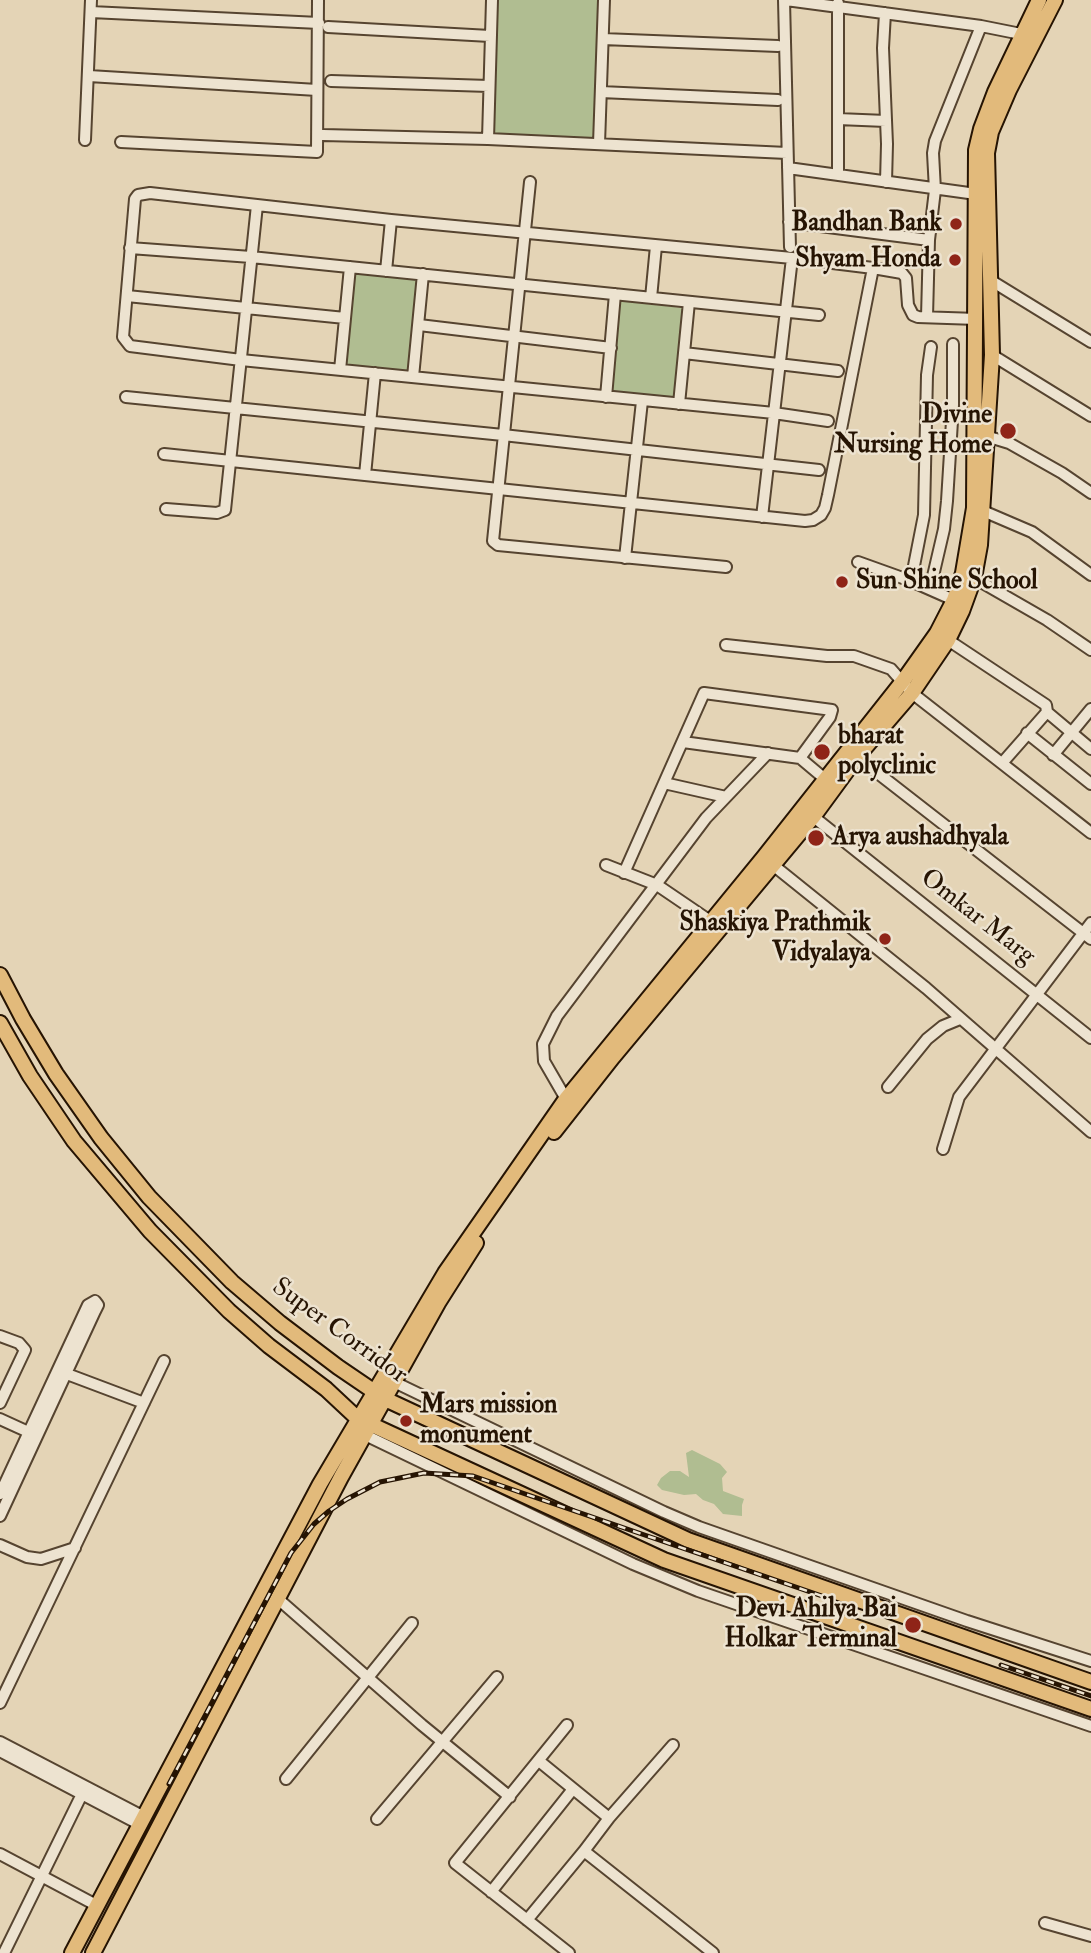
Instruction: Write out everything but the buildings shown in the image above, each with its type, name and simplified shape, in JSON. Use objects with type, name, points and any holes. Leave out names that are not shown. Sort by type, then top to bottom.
[{"type":"main road","points":[[388,1379],[481,1236],[565,1118],[773,865],[808,812],[825,779],[948,640],[962,611],[974,578],[980,545],[992,355],[987,153],[991,132],[1030,36],[1039,0]]},
{"type":"main road","points":[[72,1953],[303,1516],[379,1396],[445,1273],[566,1099],[710,921],[858,757],[908,687],[954,600],[963,573],[974,508],[976,150],[995,92],[1055,0]]},
{"type":"main road","name":"Super Corridor","points":[[0,975],[56,1074],[101,1138],[149,1197],[232,1282],[314,1350],[379,1396],[688,1540],[1091,1682]]},
{"type":"main road","name":"Super Corridor","points":[[0,1023],[30,1076],[74,1141],[142,1223],[229,1311],[269,1346],[326,1389],[361,1426],[664,1560],[1091,1709]]},
{"type":"main road","points":[[93,1953],[322,1513],[361,1426]]},
{"type":"main road","points":[[303,1516],[322,1513]]},
{"type":"street","points":[[85,140],[91,0]]},
{"type":"street","points":[[121,142],[317,152],[317,90],[324,25],[318,0]]},
{"type":"street","points":[[488,139],[492,0]]},
{"type":"street","points":[[599,144],[604,0]]},
{"type":"street","points":[[762,517],[791,253],[785,0],[838,3],[1030,36]]},
{"type":"street","points":[[838,3],[838,176]]},
{"type":"street","points":[[91,12],[491,36]]},
{"type":"street","points":[[885,13],[883,48],[886,182]]},
{"type":"street","points":[[927,317],[929,240],[936,190],[933,153],[935,141],[981,26]]},
{"type":"street","points":[[603,39],[778,46]]},
{"type":"street","points":[[89,76],[317,90]]},
{"type":"street","points":[[331,81],[489,86]]},
{"type":"street","points":[[601,92],[778,100]]},
{"type":"street","points":[[838,119],[886,121]]},
{"type":"street","points":[[323,135],[488,139],[787,153]]},
{"type":"street","points":[[788,168],[976,194]]},
{"type":"street","points":[[530,182],[493,541],[498,545],[726,567]]},
{"type":"street","points":[[828,422],[774,413],[241,360],[130,346],[123,337],[134,207],[138,195],[150,193],[656,246],[791,253],[902,273],[909,287],[910,312],[918,317],[977,318]]},
{"type":"street","points":[[166,509],[217,513],[225,510],[257,205]]},
{"type":"street","points":[[386,271],[391,220]]},
{"type":"street","points":[[789,222],[929,240]]},
{"type":"street","points":[[651,298],[656,246]]},
{"type":"street","points":[[130,248],[251,257],[818,315]]},
{"type":"street","points":[[340,370],[350,267]]},
{"type":"street","points":[[164,454],[762,517],[813,520],[821,515],[825,508],[873,268]]},
{"type":"street","points":[[414,377],[424,274]]},
{"type":"street","points":[[990,280],[1091,342]]},
{"type":"street","points":[[606,397],[615,294]]},
{"type":"street","points":[[127,296],[345,318]]},
{"type":"street","points":[[679,404],[689,302]]},
{"type":"street","points":[[419,325],[611,348]]},
{"type":"street","points":[[930,589],[944,529],[947,501],[953,344]]},
{"type":"street","points":[[911,581],[924,515],[927,375],[931,347]]},
{"type":"street","points":[[684,353],[838,371]]},
{"type":"street","points":[[992,355],[1091,416]]},
{"type":"street","points":[[365,475],[375,373]]},
{"type":"street","points":[[125,397],[819,470]]},
{"type":"street","points":[[625,558],[642,401]]},
{"type":"street","points":[[986,436],[1017,448],[1062,473],[1091,494]]},
{"type":"street","points":[[983,510],[1032,532],[1091,575]]},
{"type":"street","points":[[858,562],[954,600]]},
{"type":"street","points":[[974,578],[1047,620],[1091,650]]},
{"type":"street","points":[[948,640],[1046,705],[1046,712],[1003,762]]},
{"type":"street","points":[[726,645],[821,656],[858,657],[891,669],[908,687],[1091,833]]},
{"type":"street","points":[[624,873],[704,694],[832,710],[831,717],[800,758]]},
{"type":"street","points":[[1053,755],[1091,709]]},
{"type":"street","points":[[1046,712],[1091,750]]},
{"type":"street","points":[[1027,733],[1091,784]]},
{"type":"street","points":[[683,742],[800,758],[825,779]]},
{"type":"street","points":[[566,1099],[544,1061],[543,1044],[557,1016],[657,885],[671,862],[726,797],[768,753]]},
{"type":"street","points":[[858,757],[1087,936]]},
{"type":"street","points":[[664,783],[726,797]]},
{"type":"street","name":"Omkar Marg","points":[[808,812],[1091,1038]]},
{"type":"street","points":[[606,865],[657,885],[710,921]]},
{"type":"street","points":[[773,865],[926,988],[1091,1132]]},
{"type":"street","points":[[943,1149],[958,1097],[1036,993],[1087,936],[1091,923]]},
{"type":"street","points":[[888,1087],[927,1039],[943,1026],[960,1019]]},
{"type":"street","points":[[0,1494],[33,1434],[66,1374],[97,1305],[95,1301],[88,1305],[33,1434],[0,1516]]},
{"type":"street","points":[[0,1336],[19,1343],[25,1350],[0,1403]]},
{"type":"street","points":[[0,1703],[164,1361]]},
{"type":"street","points":[[66,1374],[144,1403]]},
{"type":"street","points":[[388,1379],[687,1522],[1091,1661]]},
{"type":"street","points":[[0,1419],[33,1434]]},
{"type":"street","points":[[361,1426],[633,1564],[698,1591],[1091,1726]]},
{"type":"street","points":[[0,1545],[27,1557],[41,1559],[75,1548]]},
{"type":"street","points":[[278,1598],[441,1742],[510,1797]]},
{"type":"street","points":[[286,1779],[412,1623]]},
{"type":"street","points":[[377,1819],[497,1677]]},
{"type":"street","points":[[567,1725],[455,1863],[569,1953]]},
{"type":"street","points":[[0,1742],[142,1821]]},
{"type":"street","points":[[527,1920],[609,1818],[673,1745]]},
{"type":"street","points":[[0,1751],[82,1794],[142,1821]]},
{"type":"street","points":[[539,1761],[609,1818]]},
{"type":"street","points":[[491,1892],[573,1789]]},
{"type":"street","points":[[4,1953],[82,1794]]},
{"type":"street","points":[[584,1851],[713,1953]]},
{"type":"street","points":[[0,1868],[1,1855],[96,1905]]},
{"type":"street","points":[[1045,1923],[1091,1936]]},
{"type":"green space","points":[[498,0],[599,0],[593,140],[492,135]]},
{"type":"green space","points":[[353,273],[418,279],[410,372],[345,366]]},
{"type":"green space","points":[[619,301],[683,308],[674,399],[610,393]]},
{"type":"green space","points":[[692,1450],[720,1464],[727,1472],[722,1478],[723,1491],[744,1499],[742,1516],[723,1514],[714,1504],[696,1494],[684,1495],[662,1490],[657,1485],[670,1471],[680,1471],[689,1477],[686,1453]]},
{"type":"railway","points":[[169,1784],[291,1553],[314,1524],[329,1511],[380,1482],[424,1473],[473,1476],[822,1596]]},
{"type":"railway","points":[[1001,1665],[1091,1696]]},
{"type":"place","name":"Bandhan Bank","points":[[956,224]]},
{"type":"place","name":"Shyam Honda","points":[[955,260]]},
{"type":"place","name":"Divine Nursing Home","points":[[1008,431]]},
{"type":"place","name":"Sun Shine School","points":[[842,582]]},
{"type":"place","name":"bharat polyclinic","points":[[822,752]]},
{"type":"place","name":"Arya aushadhyala","points":[[816,838]]},
{"type":"place","name":"Shaskiya Prathmik Vidyalaya","points":[[885,939]]},
{"type":"place","name":"Mars mission monument","points":[[406,1421]]},
{"type":"place","name":"Devi Ahilya Bai Holkar Terminal","points":[[913,1625]]}]
